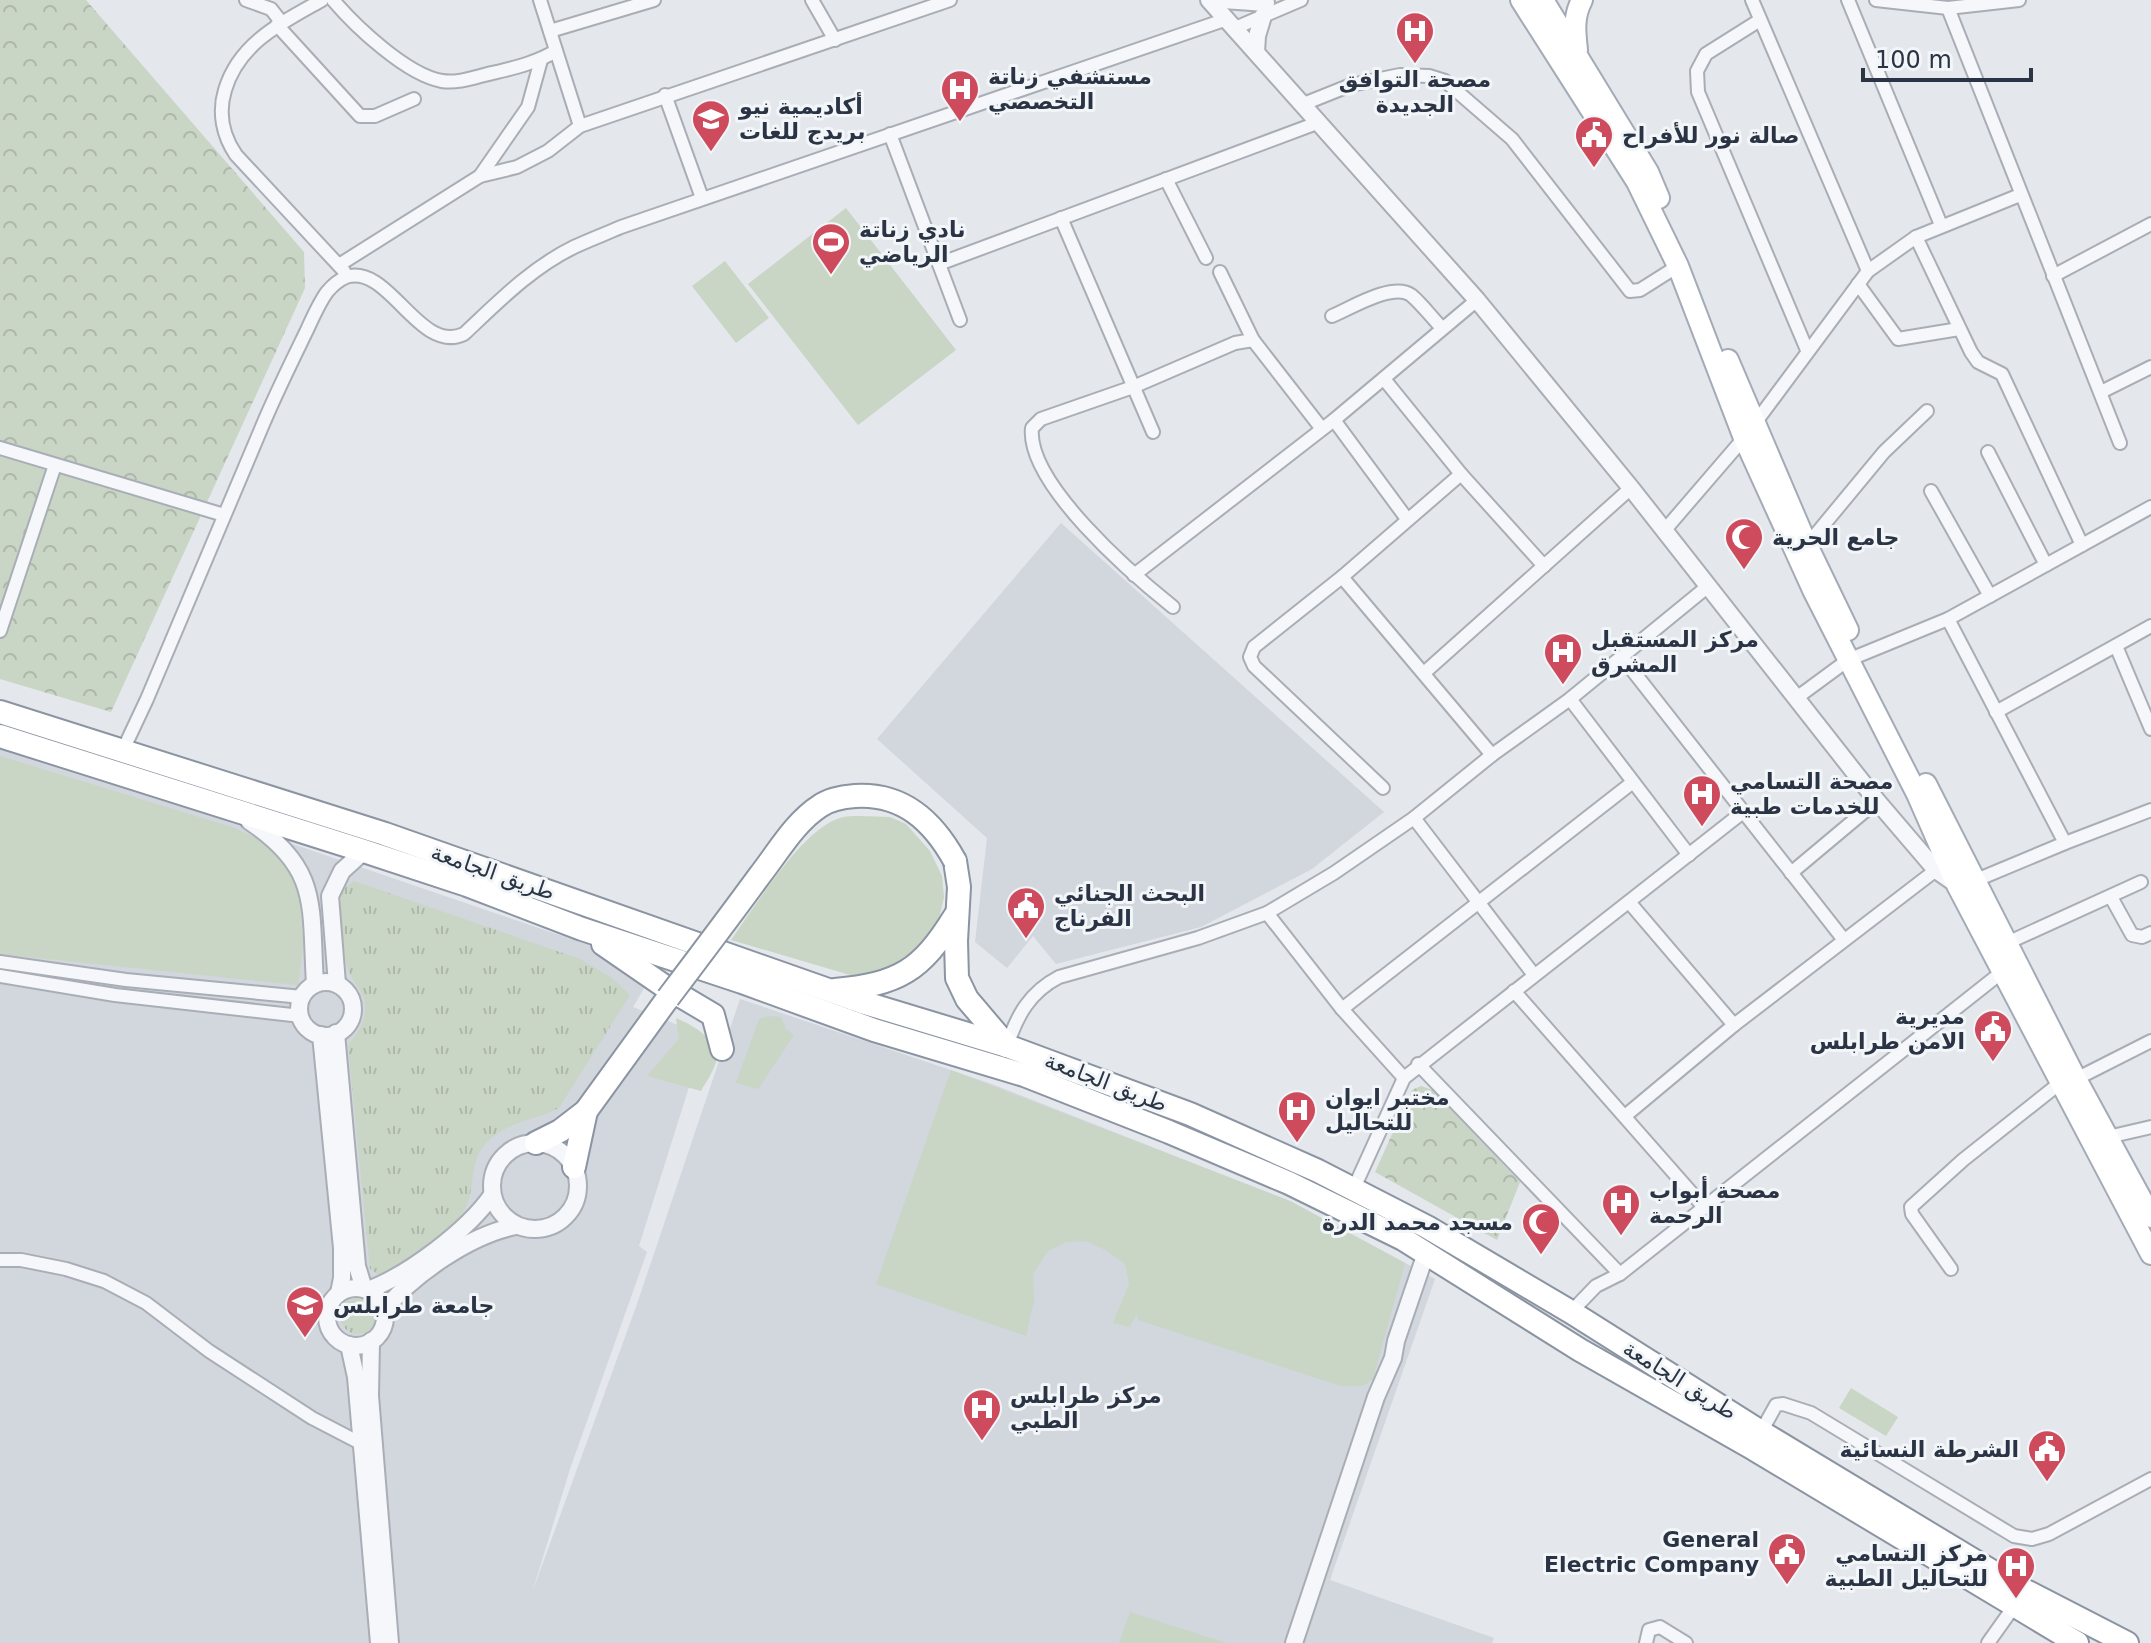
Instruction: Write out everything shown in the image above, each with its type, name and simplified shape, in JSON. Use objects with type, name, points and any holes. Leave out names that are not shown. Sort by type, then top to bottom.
[{"type":"highway","name":"طريق الجامعة","points":[[0,712],[385,834],[831,991],[1007,1046],[1190,1114],[1354,1188],[1427,1227],[2016,1586],[2127,1643]]},
{"type":"highway","name":"طريق الجامعة","points":[[0,736],[364,851],[874,1030],[1024,1075],[1289,1183],[1403,1239],[1580,1350],[1754,1449],[2077,1643]]},
{"type":"highway","points":[[536,1143],[567,1127],[586,1111],[796,828],[823,804],[841,797],[885,797],[910,807],[933,827],[955,861],[959,887],[957,978],[967,999],[1007,1046]]},
{"type":"highway","points":[[831,991],[883,983],[908,972],[931,952],[958,912]]},
{"type":"highway","points":[[582,929],[664,986],[713,1015],[722,1049]]},
{"type":"highway","points":[[574,1167],[586,1111]]},
{"type":"main road","points":[[1503,0],[1531,4],[1578,54],[1648,172],[1750,431],[1807,545],[1842,634]]},
{"type":"main road","points":[[1578,54],[1575,21],[1582,0]]},
{"type":"main road","points":[[1531,4],[1624,158],[1678,266],[1842,634],[1966,883],[2002,972],[2068,1081],[2108,1137],[2151,1217]]},
{"type":"main road","points":[[1966,883],[2007,943],[2068,1081],[2151,1254]]},
{"type":"street","points":[[246,0],[271,9],[280,24],[360,116],[375,116],[414,99]]},
{"type":"street","points":[[322,0],[280,24],[239,58],[222,100],[222,118],[225,134],[236,155],[349,276]]},
{"type":"street","points":[[333,0],[374,41],[421,72],[440,80],[481,77],[541,60],[556,51]]},
{"type":"street","points":[[540,0],[580,126]]},
{"type":"street","points":[[550,31],[635,3],[654,0]]},
{"type":"street","points":[[812,0],[835,40]]},
{"type":"street","points":[[339,265],[480,176],[517,167],[548,151],[580,126],[950,0]]},
{"type":"street","points":[[1223,12],[1264,10],[1284,0]]},
{"type":"street","points":[[123,750],[282,380],[322,300],[332,287],[349,276],[362,277],[388,292],[429,330],[444,337],[457,337],[519,283],[572,248],[702,198],[890,134],[1223,12],[1264,10],[1301,0]]},
{"type":"street","points":[[1752,0],[1868,271]]},
{"type":"street","points":[[1848,0],[1941,225]]},
{"type":"street","points":[[1876,0],[1948,8],[2011,1]]},
{"type":"street","points":[[1948,8],[2120,443]]},
{"type":"street","points":[[1256,52],[1264,10]]},
{"type":"street","points":[[1223,12],[1301,105],[1477,300],[1631,488],[1877,801],[1936,870],[1966,883],[2151,810]]},
{"type":"street","points":[[1760,20],[1706,54],[1697,71],[1698,92],[1807,350]]},
{"type":"street","points":[[480,176],[528,107],[541,60]]},
{"type":"street","points":[[1301,105],[1351,85],[1400,75],[1429,76],[1445,81],[1512,139],[1630,291],[1640,290],[1678,266]]},
{"type":"street","points":[[665,95],[702,198]]},
{"type":"street","points":[[939,264],[1317,123]]},
{"type":"street","points":[[890,134],[960,320]]},
{"type":"street","points":[[1166,179],[1206,258]]},
{"type":"street","points":[[1664,531],[1750,431],[1868,271],[1916,237],[2020,195]]},
{"type":"street","points":[[1061,218],[1153,432]]},
{"type":"street","points":[[2053,276],[2151,224]]},
{"type":"street","points":[[1916,237],[1978,362],[2002,374],[2082,545]]},
{"type":"street","points":[[1220,272],[1253,340],[1322,429]]},
{"type":"street","points":[[1858,284],[1898,339],[1959,329]]},
{"type":"street","points":[[1332,316],[1390,291],[1401,290],[1412,296],[1442,328]]},
{"type":"street","points":[[1134,575],[1334,420],[1477,300]]},
{"type":"street","points":[[1173,607],[1134,575],[1068,507],[1030,440],[1032,428],[1041,419],[1133,387],[1235,343],[1253,340]]},
{"type":"street","points":[[2101,392],[2151,367]]},
{"type":"street","points":[[1384,379],[1461,474],[1544,566]]},
{"type":"street","points":[[1807,545],[1884,452],[1927,411]]},
{"type":"street","points":[[1334,420],[1407,519]]},
{"type":"street","points":[[0,448],[224,515]]},
{"type":"street","points":[[1988,452],[2046,565]]},
{"type":"street","points":[[0,631],[55,465]]},
{"type":"street","points":[[1383,788],[1254,666],[1250,657],[1254,647],[1342,577],[1461,474]]},
{"type":"street","points":[[1424,673],[1631,488]]},
{"type":"street","points":[[1931,491],[1990,596]]},
{"type":"street","points":[[1795,699],[1854,657],[1948,619],[2151,507]]},
{"type":"street","points":[[1342,577],[1492,755]]},
{"type":"street","points":[[1007,1046],[1018,1017],[1044,984],[1059,977],[1198,938],[1267,913],[1334,873],[1414,818],[1492,755],[1570,699],[1707,587]]},
{"type":"street","points":[[1948,619],[2065,843]]},
{"type":"street","points":[[1996,712],[2151,626]]},
{"type":"street","points":[[2116,646],[2151,729]]},
{"type":"street","points":[[1622,657],[1844,940]]},
{"type":"street","points":[[1570,699],[1689,855]]},
{"type":"street","points":[[1342,1009],[1633,782]]},
{"type":"street","points":[[1791,873],[1877,801]]},
{"type":"street","points":[[235,811],[273,837],[293,858],[304,877],[309,894],[315,984]]},
{"type":"street","points":[[1354,1188],[1404,1078],[1418,1064],[1743,812]]},
{"type":"street","points":[[1414,818],[1534,975]]},
{"type":"street","points":[[337,984],[330,896],[342,871],[364,851]]},
{"type":"street","points":[[1625,1116],[1734,1025],[1936,870]]},
{"type":"street","points":[[2007,943],[2141,882]]},
{"type":"street","points":[[2111,897],[2132,935],[2142,937],[2151,933]]},
{"type":"street","points":[[1629,902],[1734,1025]]},
{"type":"street","points":[[1267,913],[1342,1009],[1404,1078]]},
{"type":"street","points":[[0,962],[126,980],[302,997]]},
{"type":"street","points":[[1571,1312],[1596,1286],[1620,1274],[2002,972]]},
{"type":"street","points":[[0,976],[115,995],[301,1016]]},
{"type":"street","points":[[315,984],[337,984],[349,994],[353,1009],[348,1024],[329,1034],[308,1028],[301,1016],[302,997],[315,984]]},
{"type":"street","points":[[1514,991],[1703,1206]]},
{"type":"street","points":[[329,1034],[357,1266],[366,1289]]},
{"type":"street","points":[[329,1034],[342,1278],[339,1293],[328,1306],[327,1322],[335,1337],[349,1345],[371,1341],[383,1328],[384,1310],[378,1298],[366,1289],[355,1287],[339,1293]]},
{"type":"street","points":[[1951,1269],[1912,1214],[1911,1207],[1963,1160],[2068,1081],[2151,1041]]},
{"type":"street","points":[[1418,1064],[1620,1274]]},
{"type":"street","points":[[2108,1137],[2151,1127]]},
{"type":"street","points":[[384,1310],[403,1288],[469,1243],[497,1230],[516,1226],[539,1230],[551,1227],[569,1213],[578,1190],[574,1167],[559,1150],[536,1143],[525,1144],[505,1154],[493,1173],[492,1195],[500,1213],[516,1226]]},
{"type":"street","points":[[366,1289],[394,1278],[462,1229],[482,1210],[492,1195]]},
{"type":"street","points":[[1294,1643],[1380,1385],[1382,1371],[1396,1341],[1426,1253]]},
{"type":"street","points":[[0,1260],[21,1260],[51,1266],[104,1281],[146,1303],[209,1351],[312,1418],[362,1444]]},
{"type":"street","points":[[371,1341],[370,1396],[390,1643]]},
{"type":"street","points":[[349,1345],[356,1377],[379,1643]]},
{"type":"street","points":[[1761,1432],[1776,1405],[1783,1404],[1811,1413],[2014,1536],[2032,1539],[2049,1534],[2151,1479]]},
{"type":"street","points":[[1988,1643],[2015,1605]]},
{"type":"street","points":[[1646,1643],[1649,1630],[1660,1627],[1686,1643]]},
{"type":"shaded area","points":[[1061,523],[1384,812],[1312,869],[1201,927],[1056,964],[1033,936],[1007,968],[975,942],[987,838],[877,739]]},
{"type":"shaded area","points":[[0,750],[220,819],[588,945],[646,985],[633,1007],[705,1036],[639,1246],[647,1252],[570,1469],[532,1593],[637,1304],[740,999],[989,1083],[1290,1201],[1435,1279],[1330,1580],[1494,1638],[1492,1643],[0,1643]]},
{"type":"green space","points":[[0,0],[86,0],[304,252],[305,288],[111,712],[0,679]]},
{"type":"green space","points":[[846,208],[956,350],[858,425],[748,284]]},
{"type":"green space","points":[[725,261],[769,318],[736,343],[692,286]]},
{"type":"green space","points":[[0,756],[235,828],[275,847],[299,886],[303,946],[298,985],[0,954]]},
{"type":"green space","points":[[890,817],[906,824],[930,851],[942,876],[944,897],[939,919],[929,945],[910,966],[857,977],[731,940],[780,871],[810,837],[840,818]]},
{"type":"green space","points":[[354,881],[580,959],[612,978],[630,995],[559,1108],[512,1125],[487,1142],[477,1158],[468,1202],[458,1219],[382,1277],[370,1269],[348,1045],[365,1015],[362,994],[347,966],[341,929],[341,891]]},
{"type":"green space","points":[[781,1017],[786,1029],[794,1035],[758,1089],[736,1083],[759,1019]]},
{"type":"green space","points":[[676,1018],[704,1034],[714,1047],[716,1062],[701,1091],[647,1076],[679,1039]]},
{"type":"green space","points":[[951,1070],[1290,1201],[1405,1263],[1373,1379],[1363,1386],[1341,1386],[1138,1320],[1137,1313],[1130,1327],[1113,1323],[1129,1284],[1125,1264],[1087,1241],[1066,1242],[1048,1251],[1033,1274],[1034,1301],[1026,1336],[876,1284]]},
{"type":"green space","points":[[1421,1086],[1433,1090],[1520,1182],[1497,1240],[1375,1172],[1412,1090]]},
{"type":"green space","points":[[358,1298],[371,1303],[376,1316],[371,1329],[358,1334],[345,1329],[340,1316],[345,1303]]},
{"type":"green space","points":[[1851,1388],[1898,1417],[1886,1436],[1839,1408]]},
{"type":"green space","points":[[1130,1612],[1226,1643],[1119,1643]]},
{"type":"place","name":"مصحة التوافق الجديدة","points":[[1415,65]]},
{"type":"place","name":"مستشفي زناتة التخصصي","points":[[960,123]]},
{"type":"place","name":"أكاديمية نيو بريدج للغات","points":[[711,153]]},
{"type":"place","name":"صالة نور للأفراح","points":[[1594,169]]},
{"type":"place","name":"نادي زناتة الرياضي","points":[[831,276]]},
{"type":"place","name":"جامع الحرية","points":[[1744,571]]},
{"type":"place","name":"مركز المستقبل المشرق","points":[[1563,686]]},
{"type":"place","name":"مصحة التسامي للخدمات طبية","points":[[1702,828]]},
{"type":"place","name":"البحث الجنائي الفرناج","points":[[1026,940]]},
{"type":"place","name":"مديرية الامن طرابلس","points":[[1993,1063]]},
{"type":"place","name":"مختبر ايوان للتحاليل","points":[[1297,1144]]},
{"type":"place","name":"مصحة أبواب الرحمة","points":[[1621,1237]]},
{"type":"place","name":"مسجد محمد الدرة","points":[[1541,1256]]},
{"type":"place","name":"جامعة طرابلس","points":[[305,1339]]},
{"type":"place","name":"مركز طرابلس الطبي","points":[[982,1442]]},
{"type":"place","name":"الشرطة النسائية","points":[[2047,1483]]},
{"type":"place","name":"General Electric Company","points":[[1787,1586]]},
{"type":"place","name":"مركز التسامي للتحاليل الطبية","points":[[2016,1600]]}]
